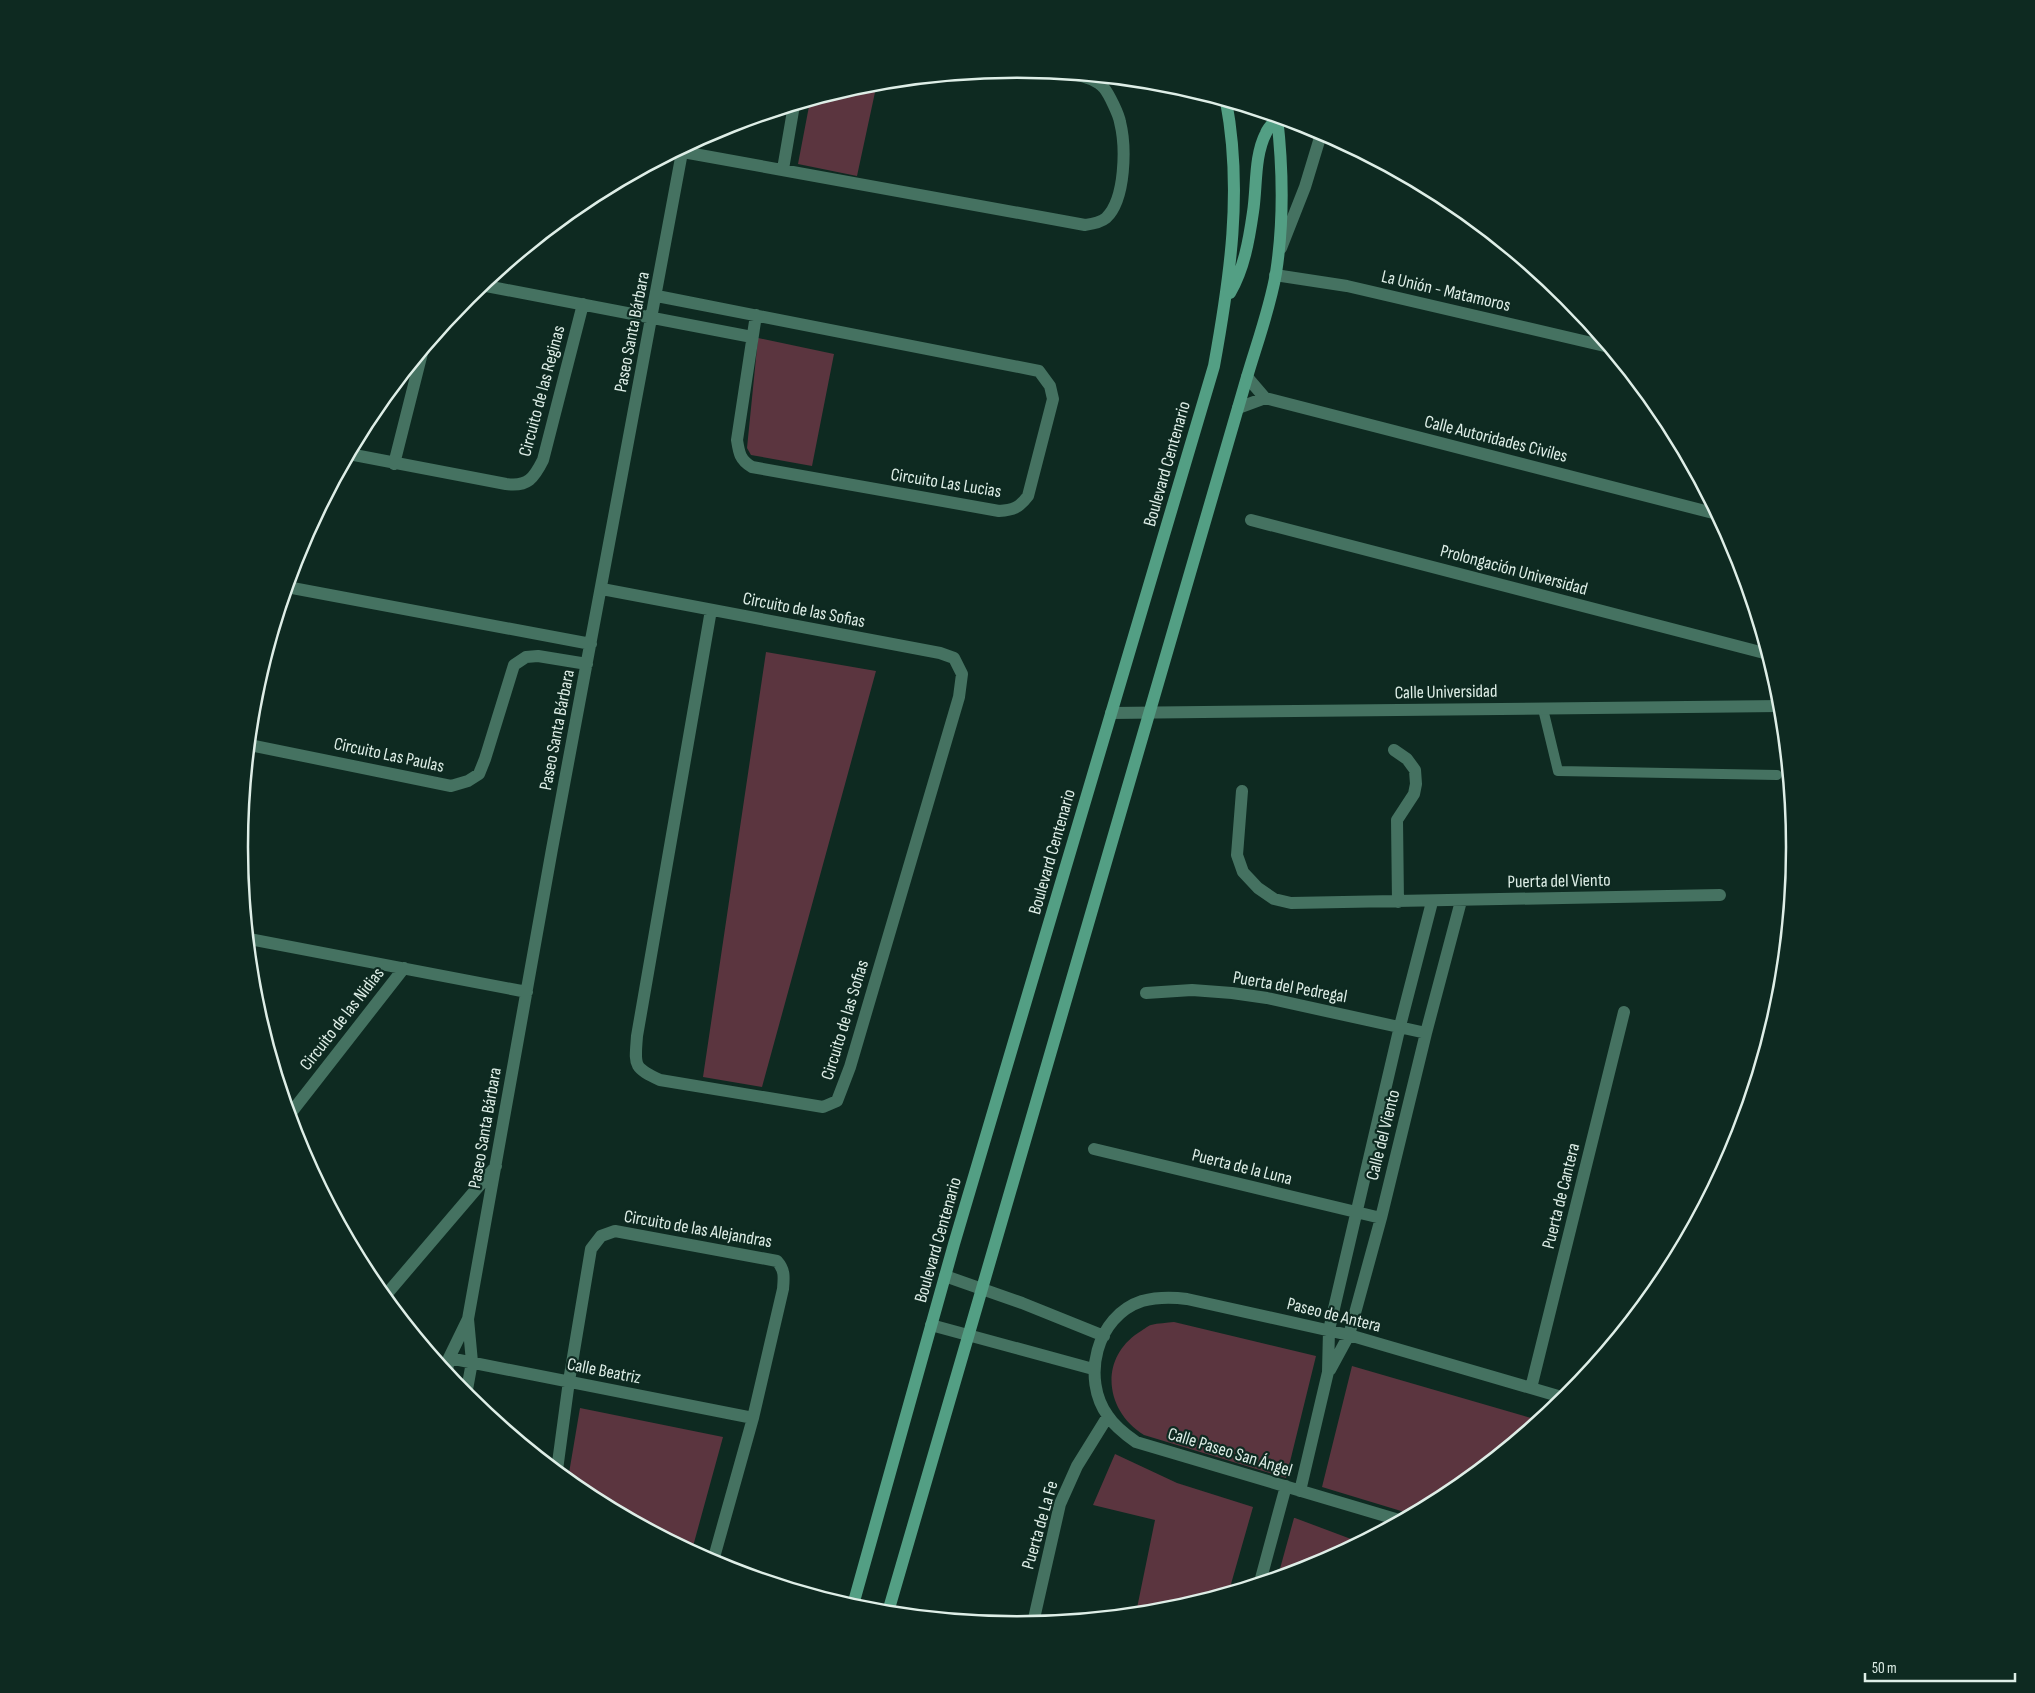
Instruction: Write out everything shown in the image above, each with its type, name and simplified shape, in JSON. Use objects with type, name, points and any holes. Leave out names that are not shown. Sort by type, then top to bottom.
[{"type":"main road","name":"Boulevard Centenario","points":[[854,1598],[945,1276],[1214,366],[1226,301],[1234,220],[1233,171],[1227,107]]},
{"type":"main road","points":[[1226,301],[1236,283],[1245,256],[1253,213],[1260,147],[1266,131],[1274,122]]},
{"type":"main road","points":[[890,1605],[1275,275],[1282,209],[1283,172],[1279,123]]},
{"type":"street","points":[[690,151],[1085,225],[1096,224],[1106,218],[1113,208],[1125,156],[1120,121],[1104,88],[1095,82]]},
{"type":"street","points":[[783,169],[793,111]]},
{"type":"street","points":[[1278,255],[1305,188],[1320,140]]},
{"type":"street","name":"Paseo Santa Bárbara","points":[[448,1363],[468,1319],[552,849],[682,155]]},
{"type":"street","name":"La Unión - Matamoros","points":[[1275,275],[1346,286],[1601,345]]},
{"type":"street","name":"Circuito de las Reginas","points":[[491,287],[653,318]]},
{"type":"street","name":"Circuito Las Lucias","points":[[657,296],[756,315],[1039,371],[1050,386],[1053,399],[1028,496],[1022,504],[1012,510],[999,511],[752,467],[743,462],[739,456],[737,440],[756,315]]},
{"type":"street","name":"Circuito de las Reginas","points":[[356,456],[517,486],[528,482],[536,473],[543,460],[583,304]]},
{"type":"street","points":[[653,318],[752,337]]},
{"type":"street","points":[[394,464],[420,363]]},
{"type":"street","points":[[1238,408],[1265,398],[1247,377]]},
{"type":"street","name":"Calle Autoridades Civiles","points":[[1265,398],[1710,512]]},
{"type":"street","name":"Prolongación Universidad","points":[[1251,520],[1761,652]]},
{"type":"street","points":[[293,588],[591,644]]},
{"type":"street","name":"Circuito de las Sofias","points":[[602,589],[940,653],[954,658],[962,674],[959,697],[850,1068],[837,1101],[823,1108],[660,1080],[642,1072],[635,1060],[639,1026],[711,610]]},
{"type":"street","name":"Circuito Las Paulas","points":[[255,746],[451,786],[468,782],[478,774],[485,759],[514,665],[526,657],[538,656],[587,664]]},
{"type":"street","name":"Calle Universidad","points":[[1112,713],[1774,706]]},
{"type":"street","points":[[1394,750],[1407,759],[1414,770],[1416,784],[1414,794],[1397,820],[1398,902]]},
{"type":"street","name":"Puerta del Viento","points":[[1242,791],[1237,855],[1243,872],[1258,888],[1274,899],[1291,903],[1432,902],[1720,895]]},
{"type":"street","name":"Calle del Viento","points":[[1328,1372],[1349,1335],[1381,1218],[1426,1033],[1461,901]]},
{"type":"street","name":"Calle del Viento","points":[[1300,1491],[1328,1372],[1329,1330],[1400,1026],[1432,902]]},
{"type":"street","name":"Circuito de las Nidias","points":[[254,940],[527,992]]},
{"type":"street","name":"Circuito de las Nidias","points":[[294,1108],[404,968]]},
{"type":"street","name":"Puerta del Pedregal","points":[[1146,992],[1192,990],[1267,998],[1426,1033]]},
{"type":"street","name":"Puerta de Cantera","points":[[1532,1388],[1624,1012]]},
{"type":"street","name":"Puerta de la Luna","points":[[1094,1149],[1381,1218]]},
{"type":"street","points":[[390,1291],[496,1166]]},
{"type":"street","name":"Circuito de las Alejandras","points":[[558,1463],[591,1249],[602,1236],[615,1231],[777,1261],[783,1268],[783,1289],[752,1418],[715,1553]]},
{"type":"street","points":[[945,1276],[1104,1336]]},
{"type":"street","name":"Paseo de Antera","points":[[1104,1336],[1111,1324],[1125,1311],[1141,1302],[1168,1296],[1349,1335],[1556,1395]]},
{"type":"street","name":"Paseo Santa Bárbara","points":[[468,1319],[472,1362],[468,1384]]},
{"type":"street","points":[[931,1325],[1093,1370]]},
{"type":"street","name":"Calle Paseo San Ángel","points":[[1104,1336],[1093,1370],[1094,1386],[1108,1416],[1123,1433],[1136,1442],[1391,1518]]},
{"type":"street","name":"Calle Beatriz","points":[[449,1358],[752,1418]]},
{"type":"street","name":"Puerta de La Fe","points":[[1035,1615],[1060,1504],[1076,1466],[1108,1416]]},
{"type":"street","points":[[1262,1576],[1286,1486]]},
{"type":"lane","points":[[1543,709],[1558,772],[1778,776]]},
{"type":"shaded area","points":[[875,91],[857,176],[798,164],[809,107]]},
{"type":"shaded area","points":[[758,338],[834,354],[812,466],[751,455],[747,448]]},
{"type":"shaded area","points":[[766,652],[876,671],[762,1087],[703,1077]]},
{"type":"shaded area","points":[[1174,1322],[1316,1356],[1286,1478],[1144,1435],[1131,1425],[1121,1413],[1115,1400],[1112,1385],[1112,1371],[1117,1357],[1125,1344],[1148,1326]]},
{"type":"shaded area","points":[[1352,1366],[1532,1418],[1486,1457],[1445,1486],[1403,1512],[1322,1487]]},
{"type":"shaded area","points":[[580,1408],[723,1437],[694,1544],[633,1512],[569,1471]]},
{"type":"shaded area","points":[[1115,1454],[1177,1483],[1253,1507],[1231,1585],[1168,1601],[1137,1606],[1155,1520],[1093,1505]]},
{"type":"shaded area","points":[[1294,1518],[1351,1539],[1312,1557],[1280,1569]]}]
